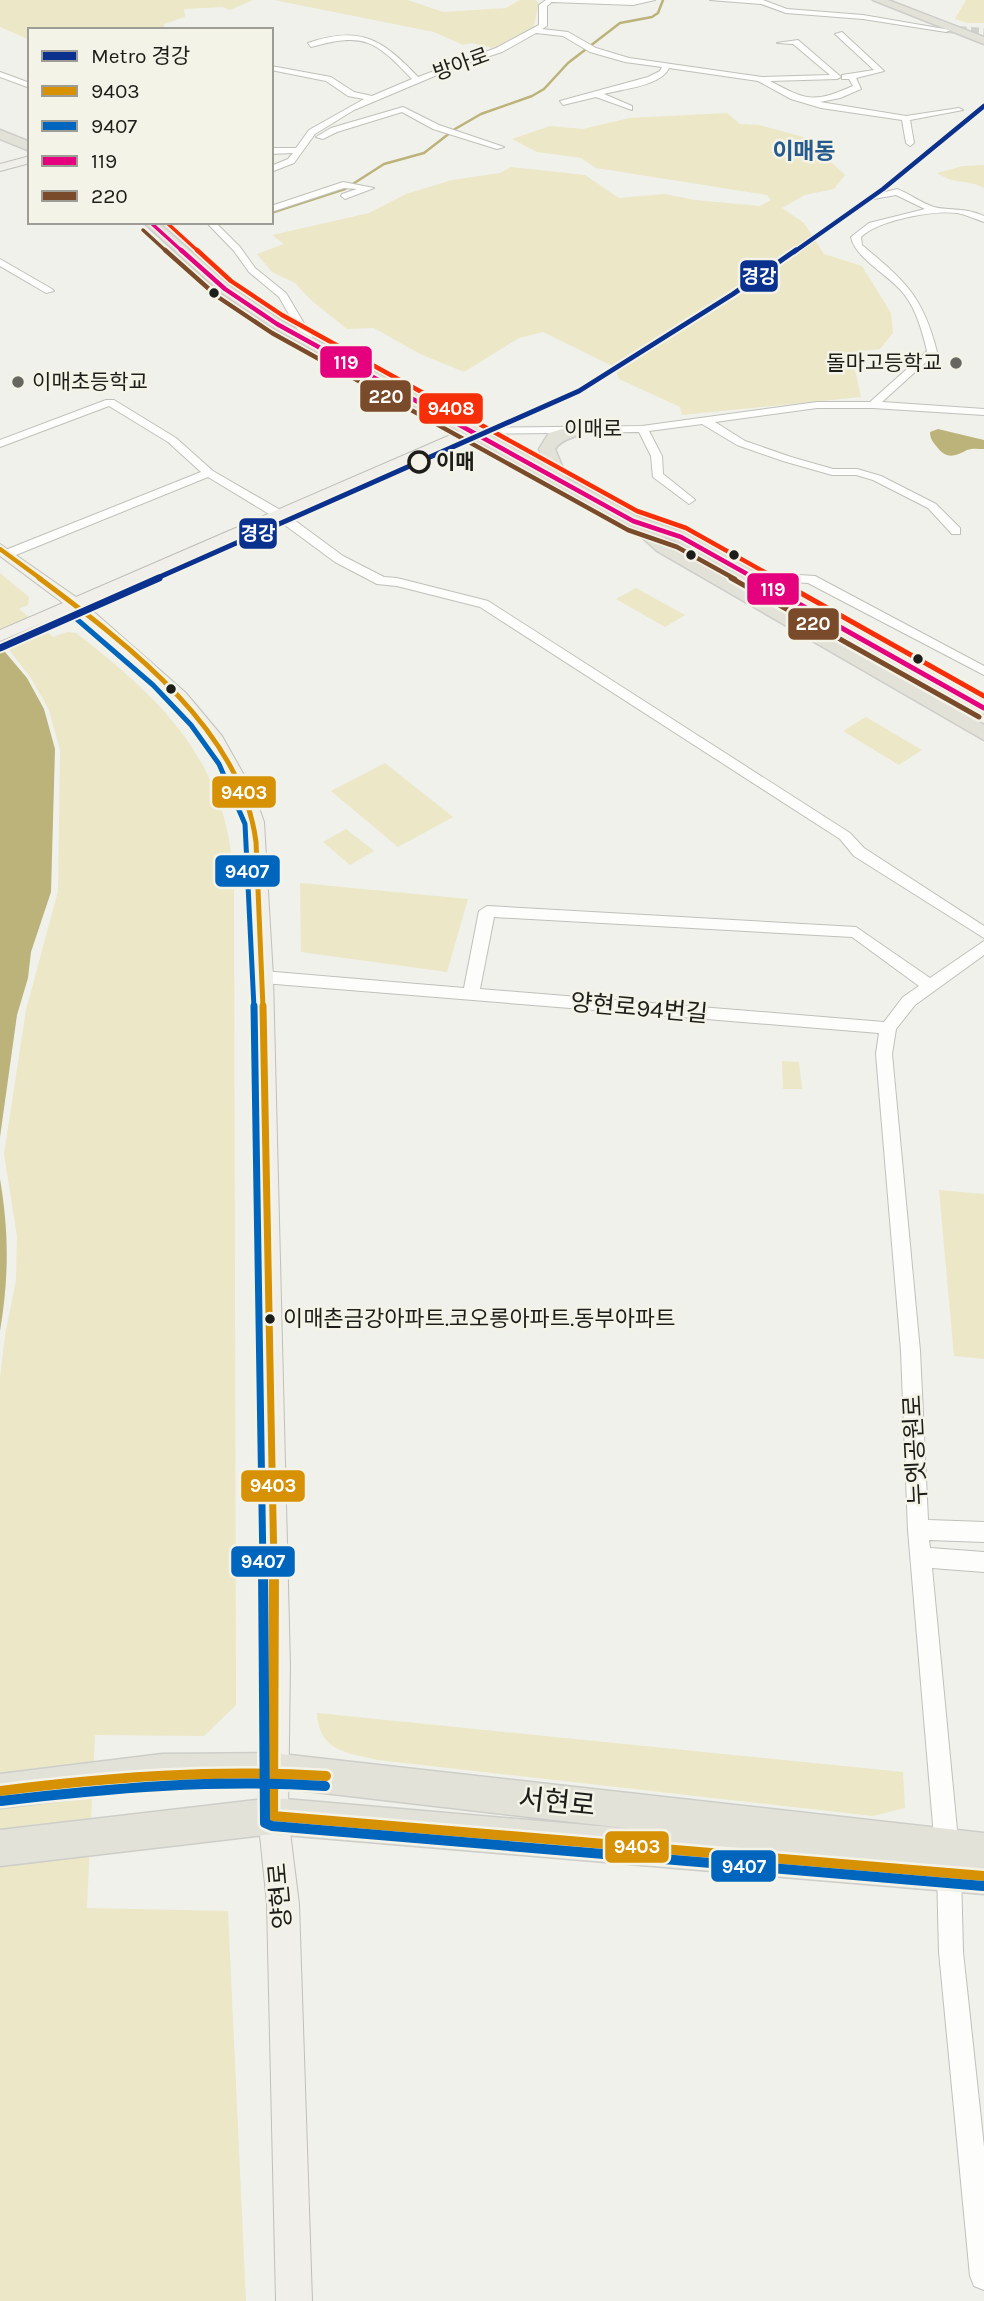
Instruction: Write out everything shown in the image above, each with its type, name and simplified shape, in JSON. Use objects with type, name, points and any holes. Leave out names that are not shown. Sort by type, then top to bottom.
[{"type":"main road","points":[[878,0],[984,41]]},
{"type":"main road","points":[[896,0],[984,35]]},
{"type":"main road","points":[[0,134],[28,146]]},
{"type":"main road","points":[[0,168],[28,160]]},
{"type":"main road","points":[[152,224],[240,301],[633,522],[663,547],[984,734]]},
{"type":"main road","points":[[560,481],[547,449],[555,437],[579,429]]},
{"type":"main road","name":"이매로","points":[[0,636],[469,431]]},
{"type":"main road","points":[[633,522],[681,537],[984,708]]},
{"type":"main road","name":"양현로","points":[[4,552],[74,603],[180,697],[216,740],[244,792],[256,822],[263,977],[276,1666],[273,1816],[283,1904],[294,2301]]},
{"type":"main road","name":"서현로","points":[[0,1791],[130,1774],[272,1770],[947,1859],[984,1876]]},
{"type":"main road","name":"서현로","points":[[0,1848],[273,1816],[947,1859],[984,1851]]},
{"type":"street","points":[[537,31],[543,26],[543,5],[550,0],[633,3],[651,0]]},
{"type":"street","points":[[714,0],[750,1],[786,11],[863,16],[946,30]]},
{"type":"street","points":[[537,31],[565,34],[593,50],[666,66],[760,79],[837,78],[880,71],[839,34]]},
{"type":"street","name":"방아로","points":[[273,167],[284,166],[292,161],[320,127],[374,99],[445,68],[499,50],[537,31]]},
{"type":"street","points":[[311,46],[342,35],[364,39],[386,49],[418,81]]},
{"type":"street","points":[[781,43],[804,40]]},
{"type":"street","points":[[794,42],[837,78]]},
{"type":"street","points":[[563,103],[651,79],[664,72],[666,66]]},
{"type":"street","points":[[273,68],[328,79],[351,94],[374,99]]},
{"type":"street","points":[[0,74],[28,85]]},
{"type":"street","points":[[809,102],[837,96],[858,87],[851,77]]},
{"type":"street","points":[[760,79],[809,102],[840,110],[906,118],[959,110]]},
{"type":"street","points":[[597,94],[629,108]]},
{"type":"street","points":[[273,151],[302,146],[403,109],[444,129],[500,147]]},
{"type":"street","points":[[906,118],[910,143]]},
{"type":"street","points":[[273,208],[343,185],[370,188],[345,197]]},
{"type":"street","points":[[873,196],[897,192],[931,209]]},
{"type":"street","points":[[873,405],[932,352],[922,313],[909,291],[858,246],[856,237],[872,223],[931,209],[965,212],[984,219]]},
{"type":"street","points":[[214,224],[252,270],[283,295],[310,342]]},
{"type":"street","points":[[0,262],[49,291]]},
{"type":"street","points":[[0,444],[110,402],[172,440],[209,472],[278,514],[330,553],[381,581],[397,582],[484,604],[845,836],[859,852],[984,933]]},
{"type":"street","name":"이매로","points":[[469,431],[642,429],[817,405],[873,405],[984,412]]},
{"type":"street","points":[[703,420],[741,443],[787,459],[832,472],[857,472],[877,478],[902,494],[932,506],[956,531]]},
{"type":"street","name":"이매로","points":[[642,429],[654,448],[659,466],[657,475],[689,500]]},
{"type":"street","points":[[4,552],[209,472]]},
{"type":"street","points":[[749,576],[811,579],[983,669]]},
{"type":"street","points":[[471,994],[487,911],[856,932],[930,986]]},
{"type":"street","points":[[888,1028],[909,1001],[981,954]]},
{"type":"street","name":"양현로94번길","points":[[263,977],[888,1028]]},
{"type":"street","name":"누엣공원로","points":[[888,1028],[884,1054],[904,1262],[918,1476],[920,1557],[947,1859],[951,1952],[983,2260]]},
{"type":"street","points":[[918,1530],[984,1532]]},
{"type":"street","points":[[920,1557],[984,1562]]},
{"type":"shaded area","points":[[0,0],[253,0],[230,10],[222,7],[184,9],[185,17],[164,24],[164,28],[28,28],[28,39],[0,27]]},
{"type":"shaded area","points":[[274,0],[408,0],[443,12],[506,8],[520,0],[535,0],[539,3],[533,29],[493,48],[472,43],[463,45],[434,32]]},
{"type":"shaded area","points":[[966,0],[984,0],[984,23],[967,23],[955,19]]},
{"type":"shaded area","points":[[727,113],[740,124],[759,125],[825,143],[827,158],[845,175],[834,189],[805,195],[782,208],[804,223],[824,254],[862,266],[891,313],[893,333],[880,349],[851,352],[861,397],[682,415],[680,407],[619,379],[614,367],[543,332],[519,338],[464,372],[420,354],[374,328],[347,329],[312,301],[295,283],[272,272],[257,254],[284,244],[272,235],[369,213],[406,194],[452,180],[500,173],[511,167],[585,175],[619,198],[665,194],[695,200],[760,206],[771,200],[767,195],[596,168],[581,158],[537,152],[512,139],[550,126],[583,129],[629,118]]},
{"type":"shaded area","points":[[984,165],[984,188],[937,173],[963,166]]},
{"type":"shaded area","points":[[938,429],[984,440],[984,449],[969,449],[951,456],[944,454],[931,437],[930,432]]},
{"type":"shaded area","points":[[0,573],[29,597],[28,605],[19,609],[53,637],[67,632],[76,633],[137,684],[164,711],[205,769],[219,803],[229,840],[234,882],[236,1705],[204,1736],[95,1735],[87,1908],[228,1911],[246,2301],[0,2301],[0,1378],[16,1280],[17,1236],[4,1154],[26,1010],[58,891],[60,750],[49,710],[31,678],[0,638]]},
{"type":"shaded area","points":[[636,588],[685,615],[665,627],[616,599]]},
{"type":"shaded area","points":[[0,646],[27,678],[44,709],[55,749],[51,892],[31,952],[28,978],[17,1015],[0,1137]]},
{"type":"shaded area","points":[[866,717],[922,750],[899,765],[843,731]]},
{"type":"shaded area","points":[[385,763],[453,817],[398,847],[331,791]]},
{"type":"shaded area","points":[[346,829],[374,851],[350,865],[323,842]]},
{"type":"shaded area","points":[[300,883],[468,899],[447,972],[301,952]]},
{"type":"shaded area","points":[[782,1061],[799,1062],[802,1089],[783,1089]]},
{"type":"shaded area","points":[[0,1179],[7,1255],[0,1331]]},
{"type":"shaded area","points":[[939,1190],[984,1194],[984,1359],[954,1356]]},
{"type":"shaded area","points":[[317,1713],[903,1772],[905,1808],[873,1816],[378,1760],[346,1752],[329,1743],[319,1726]]},
{"type":"waterway","points":[[273,212],[345,189],[384,164],[424,153],[455,129],[481,114],[532,96],[544,89],[568,63],[620,23],[652,17],[658,13],[663,0]]},
{"type":"tunnel","points":[[946,29],[984,32]]},
{"type":"metro line","name":"경강","points":[[0,648],[579,391],[733,294],[883,189],[984,106]]},
{"type":"transit line","name":"119","points":[[152,224],[225,289],[277,324],[633,521],[681,537],[984,708]]},
{"type":"transit line","name":"9408","points":[[168,224],[231,281],[282,315],[637,511],[686,528],[984,696]]},
{"type":"transit line","name":"220","points":[[143,230],[218,297],[272,333],[628,530],[677,547],[979,717]]},
{"type":"transit line","name":"9403","points":[[0,549],[103,627],[168,686],[223,753],[243,789],[252,815],[257,856],[262,968],[271,1358],[275,1633],[273,1816],[984,1876]]},
{"type":"transit line","name":"9407","points":[[4,646],[72,615],[153,685],[191,725],[219,764],[245,824],[253,977],[265,1666],[265,1823],[272,1826],[983,1886]]},
{"type":"transit line","name":"9403","points":[[0,1791],[163,1774],[244,1772],[326,1776]]},
{"type":"transit line","name":"9407","points":[[1,1801],[123,1788],[203,1783],[325,1786]]},
{"type":"place","name":"돌마고등학교","points":[[956,363]]},
{"type":"place","name":"이매초등학교","points":[[18,382]]},
{"type":"place","name":"이매","points":[[419,462]]},
{"type":"place","name":"이매촌금강아파트.코오롱아파트.동부아파트","points":[[270,1319]]},
{"type":"district","name":"이매동","points":[[804,151]]}]
